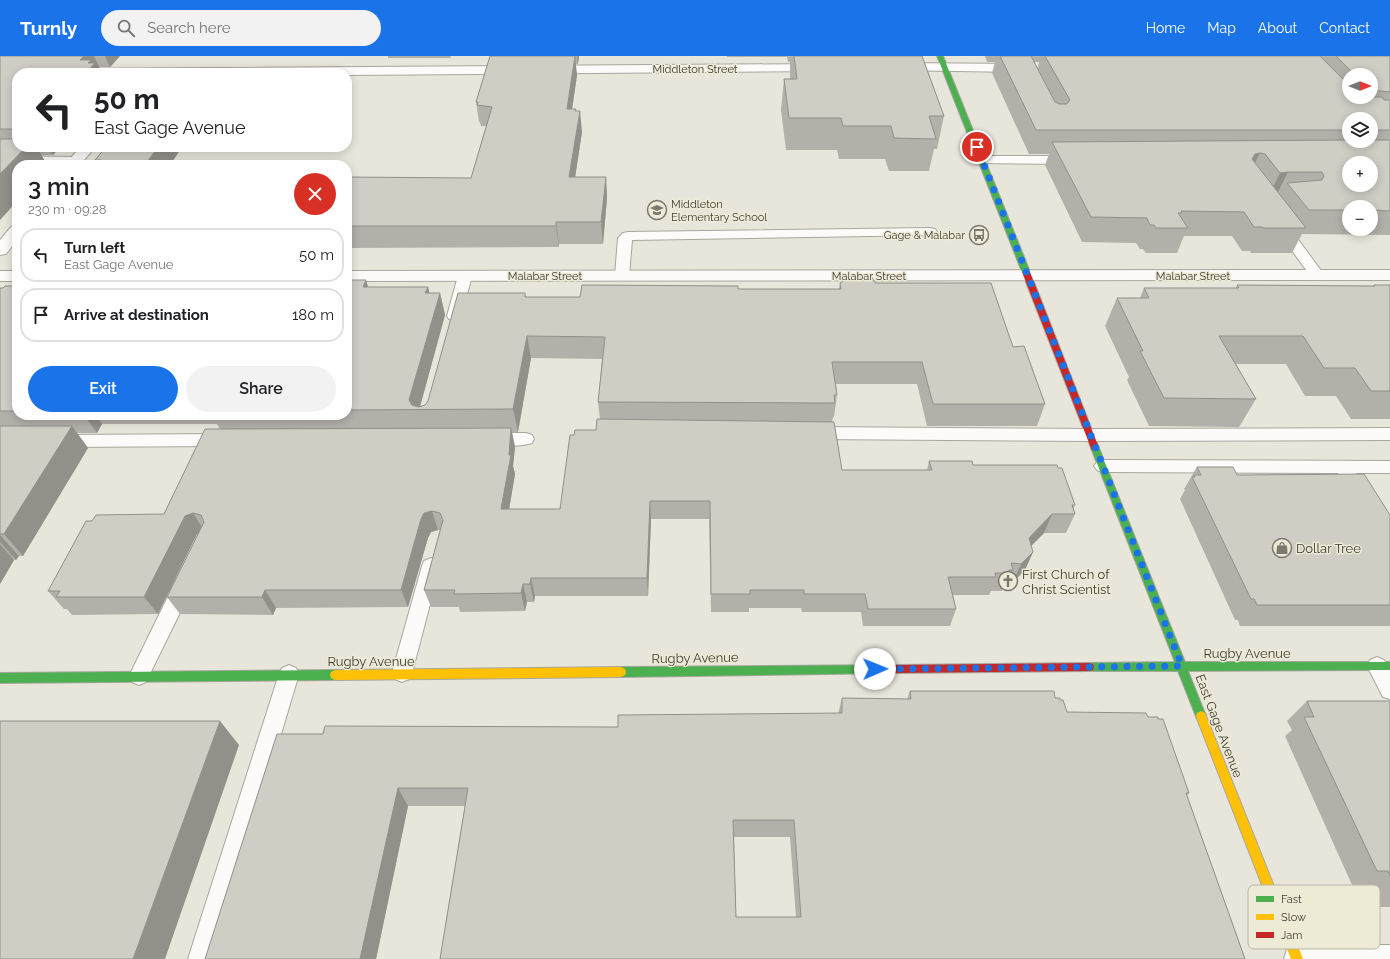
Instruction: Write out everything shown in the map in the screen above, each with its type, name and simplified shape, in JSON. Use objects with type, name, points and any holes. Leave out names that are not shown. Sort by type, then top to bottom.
[{"type":"main road","name":"East Gage Avenue","points":[[943,62],[1029,276],[1267,885]]},
{"type":"main road","name":"Rugby Avenue","points":[[0,678],[1182,666],[1383,666]]},
{"type":"main road","name":"East Gage Avenue","points":[[1292,949],[1296,959]]},
{"type":"street","points":[[156,68],[161,62]]},
{"type":"street","points":[[886,68],[943,62],[1031,70]]},
{"type":"street","name":"Middleton Street","points":[[352,72],[832,68]]},
{"type":"street","points":[[77,160],[84,152]]},
{"type":"street","points":[[0,250],[12,236]]},
{"type":"street","name":"Malabar Street","points":[[352,276],[1390,275]]},
{"type":"street","points":[[0,276],[12,276]]},
{"type":"lane","points":[[0,160],[12,160]]},
{"type":"lane","points":[[982,160],[1086,160]]},
{"type":"lane","points":[[1273,216],[1317,275]]},
{"type":"lane","points":[[622,276],[624,238],[628,236],[930,232]]},
{"type":"lane","points":[[450,330],[465,276]]},
{"type":"lane","points":[[794,433],[1091,435],[1390,434]]},
{"type":"lane","points":[[470,439],[526,439]]},
{"type":"lane","points":[[40,441],[239,440]]},
{"type":"lane","points":[[1103,466],[1390,467]]},
{"type":"lane","points":[[1343,467],[1370,511]]},
{"type":"lane","points":[[402,674],[436,546]]},
{"type":"lane","points":[[139,676],[191,568]]},
{"type":"lane","points":[[1383,666],[1390,690]]},
{"type":"lane","points":[[201,959],[289,674]]},
{"type":"lane","points":[[1296,959],[1390,958]]},
{"type":"building","points":[[0,56],[84,56],[80,60],[91,60],[88,63],[95,63],[90,68],[12,68],[12,129],[0,129]]},
{"type":"building","points":[[490,56],[575,56],[567,109],[576,109],[575,111],[580,111],[569,177],[606,177],[601,222],[556,222],[556,226],[352,226],[352,177],[471,178],[492,107],[477,105],[478,102],[476,102]]},
{"type":"building","points":[[794,56],[922,56],[944,116],[929,116],[936,139],[894,138],[891,126],[843,126],[841,118],[789,118],[784,79],[797,79]]},
{"type":"building","points":[[1000,56],[1031,56],[1055,102],[1059,104],[1067,104],[1070,100],[1045,56],[1320,56],[1342,78],[1342,104],[1378,104],[1378,97],[1382,97],[1384,100],[1390,100],[1390,130],[1378,130],[1378,112],[1342,112],[1342,130],[1036,130]]},
{"type":"building","points":[[1336,56],[1390,56],[1390,92],[1378,91],[1378,68],[1348,68]]},
{"type":"building","points":[[0,139],[12,139],[12,152],[21,152],[0,174]]},
{"type":"building","points":[[1342,140],[1342,148],[1378,148],[1378,140],[1390,140],[1390,211],[1378,210],[1378,200],[1342,200],[1342,210],[1309,210],[1287,183],[1322,180],[1324,176],[1322,172],[1280,173],[1265,154],[1260,153],[1255,154],[1252,159],[1306,228],[1254,227],[1244,212],[1181,211],[1182,213],[1178,213],[1188,228],[1156,228],[1154,225],[1150,225],[1147,218],[1091,217],[1052,142]]},
{"type":"building","points":[[102,152],[154,152],[149,160],[95,160]]},
{"type":"building","points":[[853,276],[872,277],[875,283],[991,283],[1013,347],[1024,346],[1045,404],[933,404],[922,362],[832,362],[837,395],[834,395],[835,403],[598,402],[605,337],[527,336],[513,409],[352,410],[352,280],[366,280],[363,287],[428,287],[425,293],[440,293],[409,400],[412,405],[419,407],[425,405],[428,401],[458,293],[525,293],[525,297],[580,297],[582,285],[738,286],[738,289],[841,289],[840,283]]},
{"type":"building","points":[[1237,285],[1390,285],[1390,391],[1371,391],[1355,368],[1324,368],[1303,336],[1219,336],[1256,399],[1164,398],[1140,351],[1143,351],[1117,298],[1149,298],[1144,288],[1239,288]]},
{"type":"building","points":[[5,286],[12,286],[12,411],[0,411],[0,288]]},
{"type":"building","points":[[597,419],[834,422],[842,470],[932,470],[929,461],[972,461],[973,465],[1057,465],[1058,468],[1062,468],[1075,505],[1072,505],[1075,514],[1052,514],[1029,538],[1033,552],[1021,564],[1011,563],[1013,570],[1009,570],[1010,573],[995,573],[996,577],[948,577],[956,609],[868,609],[865,594],[804,594],[804,590],[750,590],[750,594],[711,594],[710,501],[650,501],[647,578],[531,578],[530,584],[523,584],[521,593],[454,594],[455,590],[424,590],[443,520],[440,513],[432,511],[424,513],[421,519],[401,590],[265,590],[262,597],[167,597],[204,522],[201,515],[193,513],[185,516],[144,597],[56,597],[60,591],[48,591],[86,521],[92,521],[96,515],[164,514],[205,429],[511,428],[509,455],[511,455],[501,509],[560,509],[570,435],[574,435],[575,430],[596,430]]},
{"type":"building","points":[[0,426],[72,426],[4,534],[0,534]]},
{"type":"building","points":[[1197,467],[1233,467],[1237,475],[1364,474],[1390,515],[1390,605],[1257,605],[1254,599],[1251,599],[1192,477],[1195,477],[1194,475],[1201,475]]},
{"type":"building","points":[[910,691],[1054,691],[1055,698],[1060,698],[1060,700],[1063,700],[1067,712],[1146,713],[1148,717],[1158,717],[1158,719],[1163,719],[1189,793],[1186,793],[1245,959],[440,959],[468,788],[398,788],[360,959],[205,959],[277,734],[323,734],[325,726],[618,727],[618,715],[842,713],[842,698],[911,699]],"holes":[[[733,820],[794,820],[801,917],[736,917]]]},
{"type":"building","points":[[1307,701],[1390,701],[1390,876],[1388,871],[1377,871],[1304,717],[1314,717]]},
{"type":"building","points":[[0,721],[220,721],[133,959],[0,959]]},
{"type":"traffic: fast","points":[[940,56],[1026,272]]},
{"type":"traffic: fast","points":[[1095,448],[1201,716]]},
{"type":"traffic: fast","points":[[1089,667],[1390,666]]},
{"type":"traffic: fast","points":[[621,672],[896,669]]},
{"type":"traffic: fast","points":[[0,678],[335,675]]},
{"type":"traffic: slow","points":[[335,675],[621,672]]},
{"type":"traffic: slow","points":[[1201,716],[1268,885]]},
{"type":"traffic: slow","points":[[1293,949],[1297,959]]},
{"type":"traffic: jam","points":[[1026,272],[1095,448]]},
{"type":"traffic: jam","points":[[896,669],[1089,667]]},
{"type":"place","name":"Middleton Elementary School","points":[[657,210]]},
{"type":"place","name":"Gage & Malabar","points":[[979,235]]},
{"type":"place","name":"Dollar Tree","points":[[1282,548]]},
{"type":"place","name":"First Church of Christ Scientist","points":[[1008,581]]},
{"type":"route","points":[[875,669],[1182,666],[977,147]]}]
